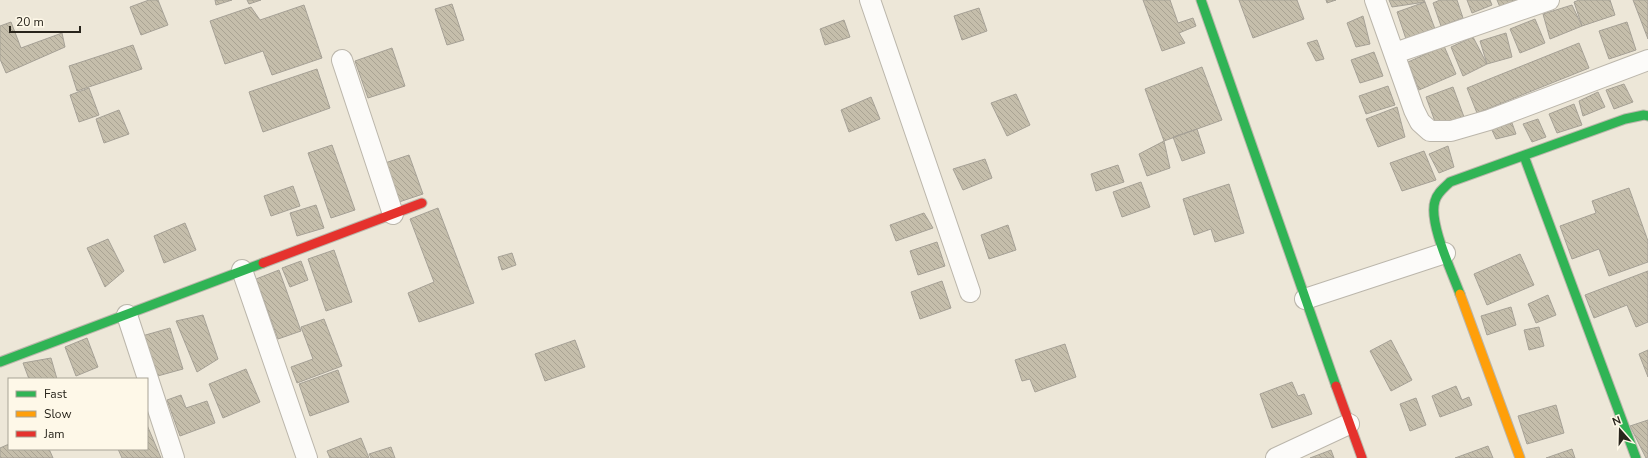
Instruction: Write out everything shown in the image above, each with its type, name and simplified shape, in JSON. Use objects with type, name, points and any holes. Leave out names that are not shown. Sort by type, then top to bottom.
[{"type":"street","points":[[870,0],[970,292]]},
{"type":"street","points":[[1201,0],[1362,458]]},
{"type":"street","points":[[1375,0],[1414,110],[1420,122],[1430,131],[1451,131],[1489,120],[1648,60]]},
{"type":"street","points":[[1395,53],[1550,0]]},
{"type":"street","points":[[342,60],[393,214]]},
{"type":"street","points":[[1520,458],[1444,253],[1434,222],[1432,207],[1437,194],[1450,182],[1625,119],[1644,115],[1648,116]]},
{"type":"street","points":[[1524,156],[1636,458]]},
{"type":"street","points":[[0,362],[127,316],[242,270],[422,203]]},
{"type":"street","points":[[1305,299],[1444,253]]},
{"type":"street","points":[[242,270],[307,458]]},
{"type":"street","points":[[127,316],[148,378]]},
{"type":"street","points":[[148,379],[174,458]]},
{"type":"street","points":[[1276,458],[1349,424]]},
{"type":"building","points":[[149,0],[158,0],[168,25],[141,35],[130,7]]},
{"type":"building","points":[[215,0],[232,0],[216,5]]},
{"type":"building","points":[[247,0],[261,0],[249,4]]},
{"type":"building","points":[[1143,0],[1170,0],[1178,23],[1193,18],[1196,26],[1179,33],[1185,43],[1162,51]]},
{"type":"building","points":[[1239,0],[1297,0],[1304,19],[1253,38]]},
{"type":"building","points":[[1326,0],[1336,0],[1327,3]]},
{"type":"building","points":[[1389,0],[1424,0],[1425,2],[1392,7]]},
{"type":"building","points":[[1440,0],[1457,0],[1463,18],[1441,26],[1433,3]]},
{"type":"building","points":[[1467,0],[1490,0],[1492,5],[1472,13]]},
{"type":"building","points":[[1497,0],[1517,0],[1500,7]]},
{"type":"building","points":[[1579,0],[1610,0],[1615,15],[1582,26],[1574,2]]},
{"type":"building","points":[[1633,0],[1648,0],[1648,39]]},
{"type":"building","points":[[1425,2],[1435,29],[1406,39],[1397,12]]},
{"type":"building","points":[[452,4],[464,40],[447,45],[435,9]]},
{"type":"building","points":[[304,5],[322,58],[272,75],[263,51],[225,64],[210,21],[251,7],[260,20]]},
{"type":"building","points":[[1572,5],[1582,26],[1550,39],[1543,14]]},
{"type":"building","points":[[979,8],[987,31],[962,40],[954,16]]},
{"type":"building","points":[[1363,16],[1370,44],[1356,47],[1347,23]]},
{"type":"building","points":[[1535,19],[1545,43],[1520,53],[1510,29]]},
{"type":"building","points":[[844,20],[850,37],[825,45],[820,29]]},
{"type":"building","points":[[11,22],[21,48],[62,33],[65,47],[6,73],[0,59],[0,26]]},
{"type":"building","points":[[1627,22],[1636,50],[1609,59],[1599,31]]},
{"type":"building","points":[[1506,33],[1512,57],[1487,64],[1480,41]]},
{"type":"building","points":[[1473,37],[1487,64],[1463,76],[1451,47]]},
{"type":"building","points":[[1317,40],[1324,59],[1316,61],[1307,43]]},
{"type":"building","points":[[1579,43],[1589,68],[1477,113],[1467,88]]},
{"type":"building","points":[[133,45],[142,69],[77,91],[69,66]]},
{"type":"building","points":[[1444,46],[1456,74],[1419,90],[1408,62]]},
{"type":"building","points":[[392,48],[405,86],[368,98],[355,61]]},
{"type":"building","points":[[1374,52],[1383,76],[1360,83],[1351,60]]},
{"type":"building","points":[[1202,67],[1222,120],[1164,141],[1145,89]]},
{"type":"building","points":[[317,69],[330,108],[263,132],[249,92]]},
{"type":"building","points":[[1624,84],[1633,102],[1614,109],[1606,90]]},
{"type":"building","points":[[1388,86],[1395,105],[1366,114],[1359,96]]},
{"type":"building","points":[[1453,87],[1464,117],[1437,127],[1426,97]]},
{"type":"building","points":[[89,88],[99,115],[79,122],[70,95]]},
{"type":"building","points":[[1598,92],[1605,107],[1583,116],[1579,101]]},
{"type":"building","points":[[1016,94],[1030,125],[1007,136],[991,103]]},
{"type":"building","points":[[871,97],[880,119],[849,132],[841,110]]},
{"type":"building","points":[[1574,104],[1582,125],[1557,133],[1549,114]]},
{"type":"building","points":[[1397,107],[1405,137],[1378,147],[1366,119]]},
{"type":"building","points":[[119,110],[129,134],[104,143],[96,119]]},
{"type":"building","points":[[1538,119],[1546,137],[1532,142],[1523,124]]},
{"type":"building","points":[[1512,123],[1516,134],[1496,139],[1491,128]]},
{"type":"building","points":[[1197,129],[1205,153],[1182,161],[1173,137]]},
{"type":"building","points":[[1164,141],[1170,168],[1147,176],[1139,154]]},
{"type":"building","points":[[332,145],[355,210],[331,218],[308,153]]},
{"type":"building","points":[[1448,146],[1454,167],[1439,173],[1429,154]]},
{"type":"building","points":[[1424,151],[1436,180],[1402,191],[1390,163]]},
{"type":"building","points":[[409,155],[423,194],[399,202],[385,163]]},
{"type":"building","points":[[985,159],[992,178],[963,190],[953,169]]},
{"type":"building","points":[[1118,165],[1124,182],[1096,191],[1091,174]]},
{"type":"building","points":[[1141,182],[1150,207],[1122,217],[1113,192]]},
{"type":"building","points":[[1229,184],[1244,233],[1215,242],[1211,229],[1194,235],[1183,199]]},
{"type":"building","points":[[293,186],[300,206],[271,216],[264,196]]},
{"type":"building","points":[[1629,188],[1648,241],[1648,262],[1609,276],[1599,249],[1572,259],[1560,226],[1596,213],[1592,201]]},
{"type":"building","points":[[316,205],[324,228],[297,236],[290,213]]},
{"type":"building","points":[[438,208],[474,303],[419,322],[408,293],[434,282],[410,219]]},
{"type":"building","points":[[924,213],[933,228],[896,241],[890,225]]},
{"type":"building","points":[[185,223],[196,250],[164,263],[154,236]]},
{"type":"building","points":[[1008,225],[1016,250],[989,259],[981,235]]},
{"type":"building","points":[[108,239],[124,271],[105,287],[87,248]]},
{"type":"building","points":[[937,242],[945,266],[918,275],[910,251]]},
{"type":"building","points":[[334,250],[352,302],[326,311],[308,259]]},
{"type":"building","points":[[512,253],[516,265],[502,270],[498,257]]},
{"type":"building","points":[[1520,254],[1534,285],[1487,305],[1474,274]]},
{"type":"building","points":[[301,261],[308,280],[290,287],[282,268]]},
{"type":"building","points":[[279,270],[301,331],[278,339],[256,279]]},
{"type":"building","points":[[1648,271],[1648,322],[1636,327],[1627,305],[1594,318],[1585,295]]},
{"type":"building","points":[[942,281],[951,308],[920,319],[911,292]]},
{"type":"building","points":[[1548,295],[1556,315],[1536,323],[1528,304]]},
{"type":"building","points":[[1511,307],[1516,325],[1487,335],[1481,316]]},
{"type":"building","points":[[203,315],[218,359],[197,372],[176,321]]},
{"type":"building","points":[[324,319],[342,366],[297,383],[291,367],[313,359],[301,327]]},
{"type":"building","points":[[1539,327],[1544,346],[1529,350],[1524,330]]},
{"type":"building","points":[[170,328],[183,369],[154,377],[142,336]]},
{"type":"building","points":[[87,338],[98,367],[76,376],[65,347]]},
{"type":"building","points":[[575,340],[585,367],[545,381],[535,354]]},
{"type":"building","points":[[1391,340],[1412,380],[1391,391],[1370,351]]},
{"type":"building","points":[[1065,344],[1076,377],[1035,392],[1030,379],[1022,381],[1015,360]]},
{"type":"building","points":[[1648,350],[1648,377],[1639,354]]},
{"type":"building","points":[[51,358],[57,378],[29,378],[23,363]]},
{"type":"building","points":[[246,369],[260,402],[223,418],[209,384]]},
{"type":"building","points":[[338,370],[349,402],[310,416],[299,384]]},
{"type":"building","points":[[1292,382],[1298,396],[1304,394],[1312,414],[1272,428],[1260,394]]},
{"type":"building","points":[[1456,386],[1462,400],[1469,397],[1472,405],[1440,417],[1432,396]]},
{"type":"building","points":[[181,395],[186,408],[207,401],[215,423],[180,436],[167,400]]},
{"type":"building","points":[[1416,398],[1426,425],[1410,431],[1400,404]]},
{"type":"building","points":[[1556,405],[1564,433],[1527,444],[1518,416]]},
{"type":"building","points":[[1648,420],[1648,457],[1646,458],[1630,426]]},
{"type":"building","points":[[148,427],[161,458],[122,458],[118,450],[148,450]]},
{"type":"building","points":[[361,438],[369,458],[330,458],[327,451]]},
{"type":"building","points":[[8,444],[8,450],[49,450],[53,458],[0,458],[0,448]]},
{"type":"building","points":[[1488,446],[1493,458],[1455,458]]},
{"type":"building","points":[[391,447],[395,458],[371,458],[369,454]]},
{"type":"building","points":[[1572,449],[1575,458],[1546,458]]},
{"type":"building","points":[[1331,450],[1334,458],[1310,458]]},
{"type":"traffic: fast","points":[[1201,0],[1336,386]]},
{"type":"traffic: fast","points":[[1460,294],[1442,247],[1435,221],[1434,210],[1437,196],[1450,182],[1625,119],[1644,115],[1648,116]]},
{"type":"traffic: fast","points":[[1524,156],[1636,458]]},
{"type":"traffic: fast","points":[[0,362],[263,263]]},
{"type":"traffic: slow","points":[[1460,294],[1520,458]]},
{"type":"traffic: jam","points":[[263,263],[422,203]]},
{"type":"traffic: jam","points":[[1336,386],[1362,458]]}]
